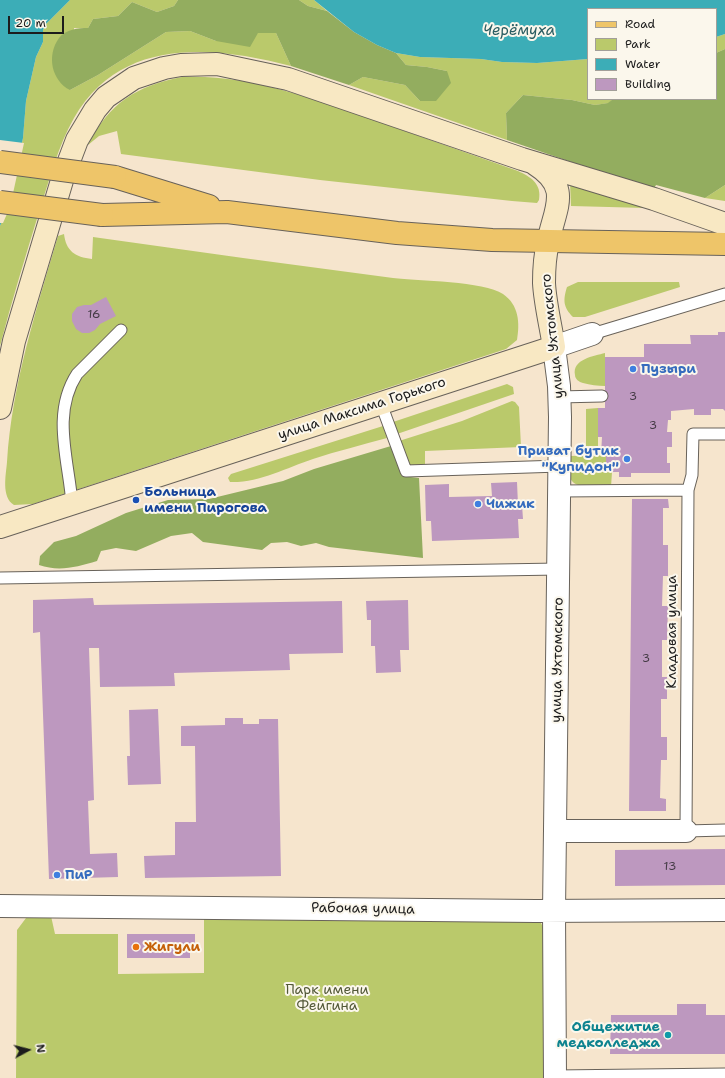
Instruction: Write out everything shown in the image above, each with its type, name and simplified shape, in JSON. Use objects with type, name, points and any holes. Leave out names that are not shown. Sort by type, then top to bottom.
[{"type":"main road","points":[[0,162],[116,177],[227,212]]},
{"type":"main road","points":[[0,202],[102,215],[227,212],[397,233],[485,240],[725,244]]},
{"type":"street","points":[[0,408],[14,341],[69,160],[85,124],[95,110],[120,86],[134,78],[164,68],[198,64],[217,64],[263,72],[328,91],[522,159],[654,199],[725,224]]},
{"type":"street","name":"улица Ухтомского","points":[[522,159],[543,170],[551,177],[555,184],[557,211],[548,242],[544,284],[554,347],[559,397],[560,466],[554,911],[555,1077]]},
{"type":"street","name":"улица Максима Горького","points":[[0,527],[592,334]]},
{"type":"street","points":[[555,831],[686,831]]},
{"type":"street","name":"Рабочая улица","points":[[0,906],[554,911],[725,910]]},
{"type":"lane","name":"улица Максима Горького","points":[[592,334],[725,294]]},
{"type":"lane","points":[[72,504],[63,440],[65,405],[72,382],[77,374],[121,330]]},
{"type":"lane","points":[[559,397],[602,396]]},
{"type":"lane","points":[[381,404],[406,471],[560,466]]},
{"type":"lane","name":"Кладовая улица","points":[[686,831],[688,490],[692,474],[693,434],[725,434]]},
{"type":"lane","points":[[560,491],[688,490]]},
{"type":"lane","points":[[0,578],[559,568]]},
{"type":"lane","points":[[686,831],[725,830]]},
{"type":"lane","points":[[555,1077],[725,1074]]},
{"type":"green space","points":[[70,0],[178,0],[174,6],[157,12],[132,2],[118,16],[93,19],[88,28],[74,28],[70,90],[98,75],[166,32],[190,31],[216,41],[258,33],[276,33],[291,66],[231,54],[201,52],[171,54],[143,60],[117,72],[94,91],[74,118],[59,151],[24,260],[0,346],[0,226],[8,206],[23,138],[26,101],[36,57],[43,42],[43,30],[46,24]]},
{"type":"green space","points":[[178,0],[299,0],[308,6],[327,11],[354,32],[377,45],[396,53],[406,65],[447,71],[451,83],[436,101],[420,101],[405,85],[363,77],[349,85],[291,66],[276,33],[258,33],[250,47],[216,41],[190,31],[166,32],[98,75],[70,90],[59,81],[55,74],[52,60],[55,45],[62,35],[76,29],[88,28],[93,19],[118,16],[132,2],[157,12],[174,6]]},
{"type":"green space","points":[[299,0],[314,0],[327,11],[308,6]]},
{"type":"green space","points":[[725,34],[725,49],[717,53],[717,37]]},
{"type":"green space","points":[[725,49],[725,185],[705,198],[656,185],[653,190],[507,140],[506,113],[523,95],[572,100],[595,105],[608,103],[612,100],[717,100],[717,53]]},
{"type":"green space","points":[[396,53],[420,57],[481,59],[502,62],[537,63],[587,59],[587,100],[612,100],[609,103],[595,105],[572,100],[523,95],[506,113],[507,140],[349,85],[363,77],[405,85],[420,101],[447,71],[406,65]]},
{"type":"green space","points":[[182,77],[207,77],[255,83],[348,111],[518,171],[527,176],[537,185],[539,190],[539,200],[537,203],[512,201],[320,180],[121,154],[117,131],[99,136],[88,145],[96,130],[105,118],[115,107],[126,99],[138,91]]},
{"type":"green space","points":[[570,182],[646,208],[571,206]]},
{"type":"green space","points":[[725,185],[725,201],[705,198]]},
{"type":"green space","points":[[64,234],[67,245],[72,252],[81,257],[92,259],[93,237],[393,278],[481,286],[503,294],[512,303],[518,321],[517,340],[506,349],[33,504],[14,505],[7,497],[5,485],[14,404],[26,348],[41,292],[58,236]]},
{"type":"green space","points":[[578,282],[679,282],[680,287],[585,317],[573,317],[567,310],[565,296],[567,287]]},
{"type":"green space","points":[[605,353],[605,386],[582,383],[578,380],[575,376],[575,370],[580,362],[590,357]]},
{"type":"green space","points":[[507,384],[513,387],[514,394],[397,434],[393,422]]},
{"type":"green space","points":[[512,401],[519,407],[521,447],[425,451],[425,467],[407,467],[399,441],[462,421]]},
{"type":"green space","points":[[598,408],[598,446],[586,446],[586,409]]},
{"type":"green space","points":[[383,426],[387,438],[322,456],[262,478],[241,482],[230,482],[228,478],[231,474]]},
{"type":"green space","points":[[391,446],[402,476],[419,478],[423,558],[329,547],[316,543],[301,546],[287,542],[271,543],[262,550],[203,542],[192,533],[171,536],[136,551],[116,548],[101,551],[97,561],[75,567],[54,568],[39,565],[40,556],[54,542],[76,536],[126,513],[168,500],[209,499],[283,481],[314,469]]},
{"type":"green space","points":[[606,455],[606,472],[612,472],[611,487],[583,487],[577,485],[570,478],[570,456]]},
{"type":"green space","name":"Парк имени Фейгина","points":[[51,916],[55,934],[118,934],[118,974],[204,973],[204,917],[540,921],[545,931],[547,1078],[16,1078],[17,930],[26,918]]},
{"type":"water","points":[[0,0],[70,0],[46,24],[43,30],[43,42],[36,57],[26,101],[23,138],[8,206],[0,226]]},
{"type":"water","name":"Черёмуха","points":[[314,0],[725,0],[725,34],[717,37],[717,8],[587,8],[587,59],[537,63],[420,57],[396,53],[377,45],[354,32]]},
{"type":"pier","points":[[0,140],[24,143],[10,207],[3,223],[0,223]]},
{"type":"building","points":[[106,297],[116,316],[100,324],[95,330],[89,333],[82,333],[76,329],[72,321],[72,314],[77,307],[91,305]]},
{"type":"building","points":[[718,332],[725,332],[725,411],[723,409],[711,409],[711,415],[694,415],[694,409],[671,411],[671,420],[668,420],[667,432],[672,432],[672,447],[667,447],[667,463],[670,463],[670,473],[631,473],[631,477],[619,477],[619,472],[606,472],[606,455],[601,455],[602,437],[598,437],[598,408],[605,408],[605,357],[644,357],[644,344],[691,344],[690,335],[718,335]]},
{"type":"building","points":[[517,482],[518,505],[522,505],[523,519],[518,519],[519,538],[432,541],[431,521],[426,521],[425,485],[449,484],[449,497],[492,496],[491,483]]},
{"type":"building","points":[[632,499],[668,499],[669,508],[663,508],[663,545],[668,545],[668,576],[663,576],[662,606],[668,606],[667,640],[662,640],[662,677],[667,677],[667,699],[661,699],[661,737],[667,737],[667,760],[661,760],[660,798],[666,799],[666,811],[629,811]]},
{"type":"building","points":[[93,598],[94,605],[342,601],[343,653],[289,654],[290,670],[174,673],[175,686],[100,687],[99,648],[89,648],[94,800],[88,801],[90,854],[117,853],[118,877],[49,879],[40,632],[33,633],[33,600]]},
{"type":"building","points":[[408,600],[409,650],[400,650],[401,672],[376,673],[375,646],[371,646],[371,620],[367,620],[366,601]]},
{"type":"building","points":[[158,709],[161,784],[128,785],[127,756],[130,756],[129,710]]},
{"type":"building","points":[[225,718],[243,718],[243,724],[259,724],[259,719],[278,719],[281,876],[145,878],[144,856],[175,855],[175,822],[196,822],[195,746],[181,746],[181,726],[225,725]]},
{"type":"building","points":[[725,849],[725,885],[615,886],[615,850]]},
{"type":"building","points":[[127,934],[195,934],[195,946],[190,946],[190,958],[127,958]]},
{"type":"building","name":"Общежитие медколледжа","points":[[677,1004],[706,1004],[706,1015],[725,1015],[725,1054],[610,1054],[611,1015],[677,1015]]},
{"type":"place","name":"Пузыри","points":[[633,369]]},
{"type":"place","name":"Приват бутик \"Купидон\"","points":[[627,459]]},
{"type":"place","name":"Больница имени Пирогова","points":[[136,500]]},
{"type":"place","name":"Чижик","points":[[478,504]]},
{"type":"place","name":"ПиР","points":[[57,875]]},
{"type":"place","name":"Жигули","points":[[136,947]]},
{"type":"place","name":"Общежитие медколледжа","points":[[668,1035]]}]
